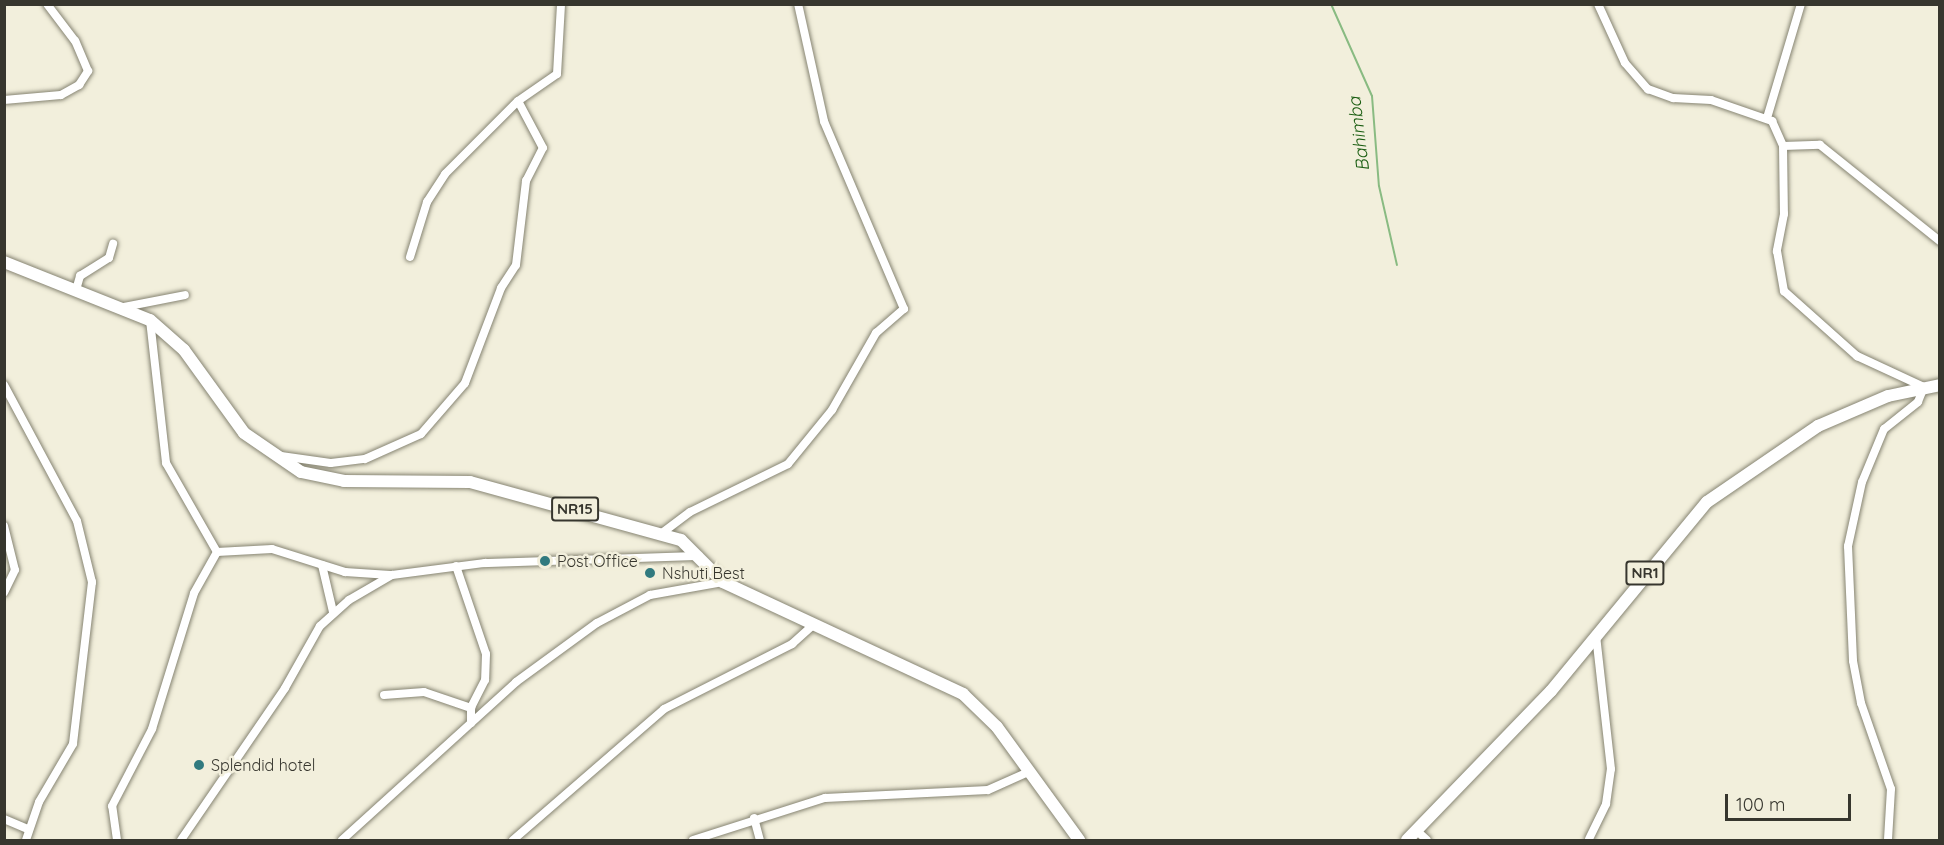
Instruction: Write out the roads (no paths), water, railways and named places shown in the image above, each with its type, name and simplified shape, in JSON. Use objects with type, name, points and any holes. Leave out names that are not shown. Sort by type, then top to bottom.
[{"type":"highway","name":"NR15","points":[[4,262],[150,320],[184,350],[233,420],[268,454],[327,479],[470,482],[662,533],[702,556],[723,582],[963,694],[997,728],[1026,773],[1078,840]]},
{"type":"highway","name":"NR1","points":[[1407,840],[1551,692],[1707,502],[1751,468],[1852,410],[1924,387],[1940,385]]},
{"type":"street","points":[[4,100],[61,95],[79,85],[88,71],[75,40],[47,4]]},
{"type":"street","points":[[410,258],[427,202],[446,174],[518,101],[557,74],[561,4]]},
{"type":"street","points":[[662,533],[690,512],[788,464],[832,410],[876,333],[904,309],[824,121],[798,4]]},
{"type":"street","points":[[1598,4],[1624,63],[1648,88],[1767,118]]},
{"type":"street","points":[[1801,4],[1767,118],[1782,146],[1784,202],[1777,251],[1784,291],[1857,356],[1924,387],[1918,402],[1884,429],[1862,482],[1848,546],[1853,661],[1861,703],[1892,789],[1888,840]]},
{"type":"street","points":[[268,454],[331,463],[365,459],[421,434],[458,395],[516,265],[526,181],[542,154],[531,117],[518,101]]},
{"type":"street","points":[[1782,146],[1820,145],[1940,241]]},
{"type":"street","points":[[76,290],[80,276],[109,258],[113,244]]},
{"type":"street","points":[[124,308],[185,295]]},
{"type":"street","points":[[150,320],[166,463],[217,552]]},
{"type":"street","points":[[4,385],[77,521],[92,582],[74,744],[27,829],[26,840]]},
{"type":"street","points":[[4,526],[15,570],[4,593]]},
{"type":"street","points":[[217,552],[272,549],[322,565],[392,575],[456,566],[702,556]]},
{"type":"street","points":[[117,840],[111,806],[152,729],[194,593],[217,552]]},
{"type":"street","points":[[322,565],[333,612]]},
{"type":"street","points":[[456,566],[486,654],[485,680],[471,708],[471,723]]},
{"type":"street","points":[[181,840],[333,612],[392,575]]},
{"type":"street","points":[[342,840],[544,660],[626,605],[681,586],[723,582]]},
{"type":"street","points":[[513,840],[664,709],[792,644],[815,623]]},
{"type":"street","points":[[1589,839],[1606,804],[1611,769],[1596,636]]},
{"type":"street","points":[[384,695],[424,692],[471,708]]},
{"type":"street","points":[[693,840],[754,818],[844,795],[988,790],[1026,773]]},
{"type":"street","points":[[754,818],[760,840]]},
{"type":"street","points":[[4,819],[27,829]]},
{"type":"street","points":[[1417,831],[1427,840]]},
{"type":"waterway","name":"Bahimba","points":[[1331,4],[1372,96],[1379,186],[1397,265]]},
{"type":"place","name":"Post Office","points":[[545,561]]},
{"type":"place","name":"Nshuti Best","points":[[650,573]]},
{"type":"place","name":"Splendid hotel","points":[[199,765]]}]
